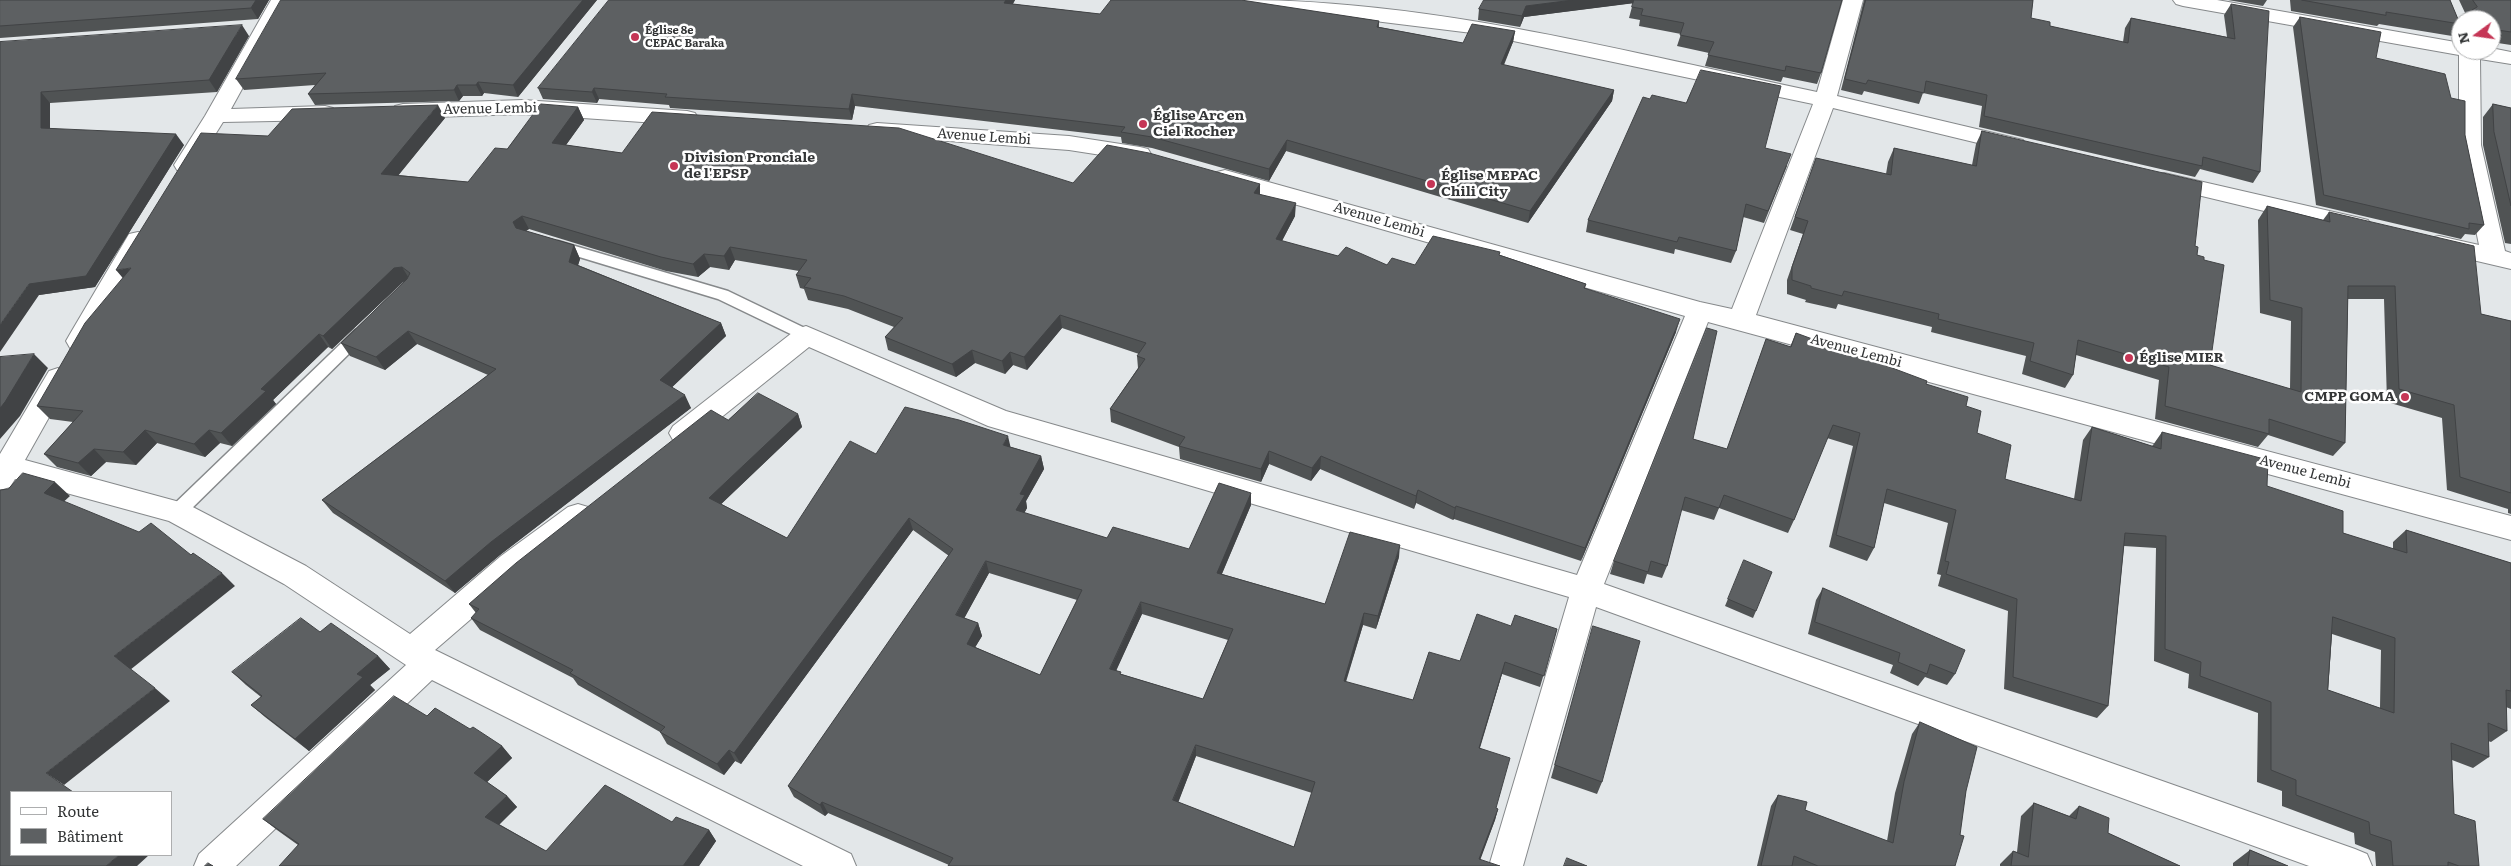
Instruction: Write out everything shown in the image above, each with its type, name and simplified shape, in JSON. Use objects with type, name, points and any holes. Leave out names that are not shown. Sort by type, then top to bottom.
[{"type":"street","points":[[175,181],[216,116],[255,28],[281,0]]},
{"type":"street","points":[[1253,0],[1480,28],[1824,100],[2038,150]]},
{"type":"street","points":[[1741,320],[1824,100],[1853,0]]},
{"type":"street","points":[[2183,0],[2451,47]]},
{"type":"street","points":[[2417,239],[2503,259],[2470,145],[2466,60]]},
{"type":"street","name":"Avenue Lembi","points":[[384,111],[529,100],[712,120]]},
{"type":"street","points":[[216,116],[345,112]]},
{"type":"street","name":"Avenue Lembi","points":[[851,128],[1069,142],[1162,160]]},
{"type":"street","name":"Avenue Lembi","points":[[1200,170],[1700,311],[1741,320],[2511,528]]},
{"type":"street","points":[[2145,175],[2378,230]]},
{"type":"street","points":[[149,222],[118,271],[4,472],[177,512],[295,575],[420,658],[839,866]]},
{"type":"street","points":[[1506,866],[1586,590],[1700,311]]},
{"type":"street","points":[[663,449],[806,335],[998,419],[1586,590],[2355,866]]},
{"type":"street","points":[[211,866],[512,565],[603,496]]},
{"type":"lane","points":[[545,242],[723,295],[806,335]]},
{"type":"lane","points":[[177,512],[374,321]]},
{"type":"building","points":[[0,0],[256,0],[251,8],[0,26]]},
{"type":"building","points":[[281,0],[583,0],[513,85],[478,82],[476,85],[457,85],[454,90],[308,94],[326,73],[236,79]]},
{"type":"building","points":[[609,0],[1006,0],[1004,3],[1100,14],[1111,0],[1241,0],[1379,21],[1377,27],[1463,43],[1472,24],[1515,31],[1501,64],[1614,90],[1530,211],[1287,140],[1269,169],[1152,137],[1121,132],[1125,127],[852,94],[849,109],[665,97],[667,94],[594,88],[592,92],[538,88]]},
{"type":"building","points":[[1484,0],[1573,0],[1526,6],[1522,16],[1479,9]]},
{"type":"building","points":[[1634,0],[1842,0],[1821,73],[1786,66],[1785,71],[1708,55],[1714,42],[1680,35],[1684,23],[1641,15],[1643,9],[1632,7]]},
{"type":"building","points":[[1866,0],[2033,0],[2031,18],[2050,22],[2050,26],[2128,43],[2131,18],[2235,39],[2231,4],[2269,11],[2260,172],[2203,157],[2202,166],[1984,116],[1987,95],[1926,81],[1924,93],[1868,80],[1866,84],[1845,79]]},
{"type":"building","points":[[2302,0],[2450,0],[2454,10],[2451,10],[2451,23],[2386,12],[2386,15]]},
{"type":"building","points":[[2473,0],[2511,0],[2511,32],[2501,30],[2501,10],[2472,10],[2477,7]]},
{"type":"building","points":[[2300,17],[2381,32],[2376,58],[2445,74],[2451,98],[2465,101],[2465,135],[2484,225],[2469,223],[2469,229],[2324,195]]},
{"type":"building","points":[[242,25],[209,80],[41,92],[41,128],[176,134],[86,276],[29,284],[0,325],[0,42]]},
{"type":"building","points":[[1701,70],[1781,86],[1765,148],[1791,154],[1768,211],[1746,204],[1736,251],[1679,237],[1677,242],[1588,220],[1643,97],[1650,99],[1652,95],[1686,103]]},
{"type":"building","points":[[541,104],[578,107],[552,143],[622,153],[652,112],[899,128],[1073,183],[1107,145],[1149,153],[1260,184],[1254,193],[1296,203],[1276,239],[1338,256],[1346,247],[1387,265],[1392,258],[1415,265],[1433,236],[1500,252],[1499,255],[1586,284],[1584,288],[1680,319],[1585,548],[1456,506],[1455,508],[1418,490],[1416,496],[1321,456],[1312,468],[1269,451],[1261,469],[1179,446],[1185,437],[1110,409],[1145,359],[1137,356],[1146,343],[1060,315],[1024,357],[1010,352],[1002,361],[972,350],[952,364],[885,337],[903,318],[844,296],[804,287],[811,278],[796,275],[807,260],[730,247],[724,256],[704,254],[693,264],[661,257],[522,216],[513,222],[516,228],[574,245],[569,262],[721,323],[660,380],[685,395],[491,542],[445,581],[322,500],[496,369],[408,331],[376,357],[341,343],[407,279],[410,273],[402,267],[394,268],[323,336],[319,334],[261,389],[266,391],[221,433],[209,430],[194,444],[145,430],[123,452],[94,449],[78,463],[44,454],[83,411],[37,406],[85,323],[131,268],[116,270],[201,133],[268,136],[292,109],[438,105],[381,174],[468,182],[495,148],[507,149]]},
{"type":"building","points":[[2493,104],[2511,108],[2511,206],[2494,132]]},
{"type":"building","points":[[1982,131],[2202,182],[2195,246],[2198,247],[2197,255],[2204,257],[2204,260],[2224,265],[2210,365],[2301,392],[2302,308],[2270,300],[2267,206],[2330,222],[2329,212],[2474,246],[2481,314],[2511,321],[2511,493],[2460,477],[2454,405],[2399,389],[2395,286],[2348,286],[2345,443],[2269,419],[2269,434],[2165,406],[2169,367],[2078,340],[2073,375],[2030,361],[2034,343],[1938,319],[1939,314],[1844,291],[1842,296],[1811,288],[1811,286],[1792,280],[1792,267],[1808,221],[1795,217],[1816,158],[1891,175],[1894,148],[1976,166]]},
{"type":"building","points":[[1707,328],[1717,331],[1693,439],[1727,449],[1766,339],[1791,347],[1796,333],[1826,344],[1825,347],[1879,363],[1927,381],[1926,384],[1968,397],[1966,406],[1981,411],[1977,433],[2011,445],[2005,479],[2081,501],[2092,427],[2161,449],[2162,432],[2268,460],[2267,486],[2343,511],[2343,533],[2407,553],[2406,530],[2511,563],[2511,691],[2506,690],[2507,731],[2488,723],[2489,757],[2451,743],[2454,814],[2475,821],[2479,866],[2459,866],[2448,862],[2448,866],[2393,866],[2391,841],[2370,834],[2369,822],[2296,795],[2296,780],[2271,770],[2271,702],[2200,676],[2201,662],[2165,649],[2166,536],[2125,533],[2108,706],[2013,677],[2017,599],[1946,574],[1949,562],[1945,561],[1956,510],[1887,489],[1874,548],[1836,535],[1860,433],[1833,425],[1794,520],[1724,495],[1719,508],[1685,497],[1667,566],[1651,561],[1648,572],[1614,561]],"holes":[[[2333,617],[2395,638],[2394,713],[2328,690]]]},
{"type":"building","points":[[34,354],[5,402],[0,408],[0,357]]},
{"type":"building","points":[[758,393],[798,414],[709,498],[787,538],[850,441],[876,454],[905,407],[959,420],[1008,436],[1003,445],[1041,456],[1020,494],[1025,495],[1016,510],[1107,538],[1113,527],[1189,549],[1219,483],[1251,493],[1217,573],[1325,604],[1350,532],[1400,545],[1378,616],[1364,613],[1344,681],[1413,700],[1429,652],[1460,661],[1477,614],[1511,626],[1515,615],[1557,629],[1544,676],[1505,662],[1479,748],[1510,758],[1496,808],[1498,809],[1479,859],[1500,866],[948,866],[953,858],[822,802],[820,805],[788,786],[953,549],[909,518],[734,753],[729,750],[717,764],[660,732],[665,727],[570,673],[573,670],[471,618],[479,609],[469,604],[516,563],[711,410],[728,420]],"holes":[[[986,561],[1082,590],[1040,675],[967,644],[978,623],[956,615]],[[1141,602],[1233,629],[1203,699],[1120,674],[1121,672],[1110,669]],[[1196,745],[1315,782],[1294,847],[1173,800]]]},
{"type":"building","points":[[23,473],[55,482],[44,493],[139,532],[151,523],[191,555],[193,553],[222,573],[114,656],[155,688],[46,773],[72,791],[10,791],[10,856],[118,856],[106,866],[0,866],[0,490],[8,489]]},
{"type":"building","points":[[1744,560],[1772,572],[1756,611],[1728,599]]},
{"type":"building","points":[[1823,588],[1965,650],[1955,674],[1930,664],[1927,674],[1898,662],[1900,653],[1815,622]]},
{"type":"building","points":[[301,618],[320,632],[331,623],[378,656],[357,674],[363,677],[295,739],[251,705],[262,696],[232,672]]},
{"type":"building","points":[[1593,626],[1640,641],[1602,782],[1555,765]]},
{"type":"building","points":[[394,696],[427,716],[435,708],[470,729],[473,727],[502,746],[474,773],[507,796],[485,817],[546,851],[605,785],[672,822],[676,817],[709,830],[683,866],[279,866],[299,844],[263,819]]},
{"type":"building","points":[[1920,722],[1977,747],[1966,791],[1960,835],[1964,836],[1955,866],[1818,866],[1794,856],[1792,866],[1761,866],[1778,795],[1807,802],[1805,810],[1893,843],[1904,782]]},
{"type":"building","points":[[2034,803],[2076,819],[2079,806],[2109,818],[2108,833],[2180,866],[2011,866],[2013,851],[2028,857]]},
{"type":"building","points":[[2250,850],[2288,866],[2248,866]]},
{"type":"building","points":[[1567,858],[1587,866],[1564,866]]},
{"type":"place","name":"Église 8e CEPAC Baraka","points":[[635,37]]},
{"type":"place","name":"Église Arc en Ciel Rocher","points":[[1143,124]]},
{"type":"place","name":"Division Pronciale de l'EPSP","points":[[674,166]]},
{"type":"place","name":"Église MEPAC Chili City","points":[[1431,184]]},
{"type":"place","name":"Église MIER","points":[[2129,358]]},
{"type":"place","name":"CMPP GOMA","points":[[2405,397]]}]
